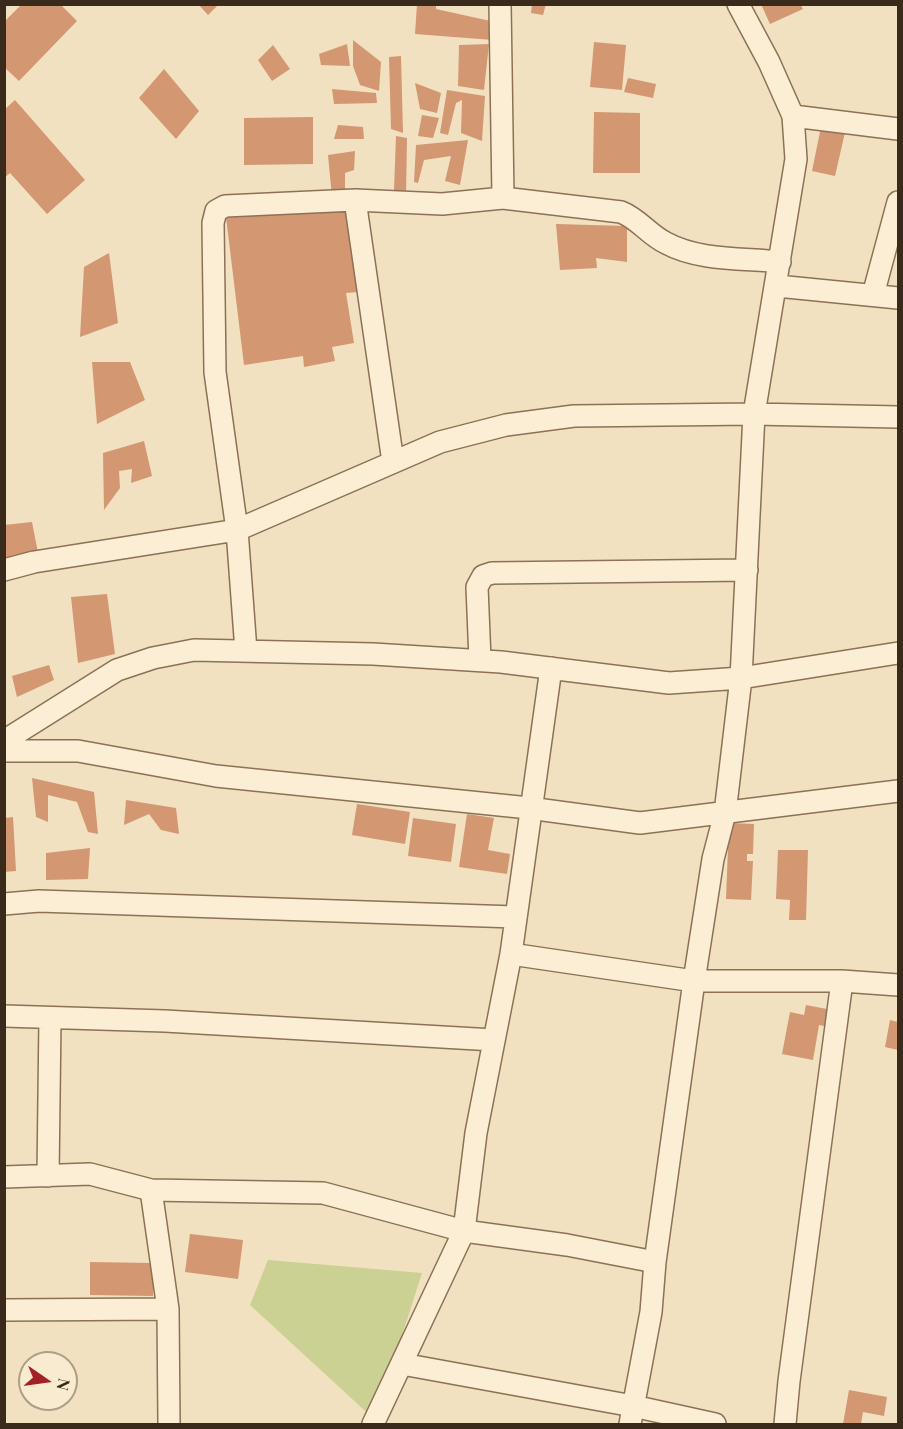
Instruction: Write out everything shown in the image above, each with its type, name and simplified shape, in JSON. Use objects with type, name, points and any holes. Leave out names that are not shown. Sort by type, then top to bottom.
[{"type":"street","points":[[500,4],[503,198]]},
{"type":"street","points":[[632,1415],[651,1312],[655,1262],[694,981],[713,859],[725,813],[741,678],[754,414],[777,286],[796,159],[793,116],[769,62],[738,4]]},
{"type":"street","points":[[793,116],[898,129]]},
{"type":"street","points":[[246,651],[237,530],[215,372],[213,223],[216,211],[225,206],[355,200],[442,204],[503,198],[621,212],[635,218],[665,243],[691,253],[780,262]]},
{"type":"street","points":[[355,200],[393,462]]},
{"type":"street","points":[[873,295],[898,202]]},
{"type":"street","points":[[777,286],[898,298]]},
{"type":"street","points":[[4,570],[34,562],[237,530],[440,442],[518,423],[574,416],[754,414],[898,423]]},
{"type":"street","points":[[480,660],[477,587],[483,576],[492,573],[747,570]]},
{"type":"street","points":[[4,741],[117,670],[153,658],[194,650],[373,654],[480,660],[669,683],[741,678],[898,653]]},
{"type":"street","points":[[373,1425],[464,1231],[476,1133],[511,954],[550,668]]},
{"type":"street","points":[[4,750],[78,751],[216,776],[530,808],[640,824],[898,791]]},
{"type":"street","points":[[4,904],[39,901],[251,906],[515,917]]},
{"type":"street","points":[[511,954],[694,981],[842,981],[898,985]]},
{"type":"street","points":[[785,1425],[842,981]]},
{"type":"street","points":[[4,1016],[177,1021],[494,1040]]},
{"type":"street","points":[[48,1176],[50,1017]]},
{"type":"street","points":[[4,1177],[90,1174],[151,1190],[323,1193],[464,1231],[567,1245],[655,1262]]},
{"type":"street","points":[[151,1190],[168,1309],[169,1425]]},
{"type":"street","points":[[4,1310],[168,1309]]},
{"type":"street","points":[[402,1364],[632,1415],[715,1425]]},
{"type":"green space","points":[[268,1260],[422,1273],[375,1420],[250,1305]]},
{"type":"building","points":[[22,4],[60,4],[77,21],[19,81],[4,67],[4,22]]},
{"type":"building","points":[[198,4],[219,4],[208,15]]},
{"type":"building","points":[[417,4],[436,4],[436,9],[495,22],[493,40],[415,34]]},
{"type":"building","points":[[532,4],[546,4],[543,15],[531,13]]},
{"type":"building","points":[[761,4],[800,4],[803,9],[770,24]]},
{"type":"building","points":[[353,40],[381,62],[379,91],[360,85],[353,66]]},
{"type":"building","points":[[594,42],[626,45],[622,90],[590,87]]},
{"type":"building","points":[[347,44],[350,66],[321,65],[319,54]]},
{"type":"building","points":[[489,44],[484,90],[458,86],[459,45]]},
{"type":"building","points":[[273,45],[290,69],[272,81],[258,60]]},
{"type":"building","points":[[401,56],[403,133],[391,129],[389,57]]},
{"type":"building","points":[[164,69],[199,111],[176,139],[139,98]]},
{"type":"building","points":[[628,78],[656,84],[653,98],[624,92]]},
{"type":"building","points":[[415,83],[441,93],[437,113],[420,109]]},
{"type":"building","points":[[332,89],[376,93],[377,103],[334,104]]},
{"type":"building","points":[[447,90],[485,96],[482,141],[461,133],[462,100],[456,103],[448,135],[440,133]]},
{"type":"building","points":[[15,100],[85,180],[47,214],[10,173],[4,178],[4,110]]},
{"type":"building","points":[[594,112],[640,113],[640,173],[593,173]]},
{"type":"building","points":[[422,115],[439,118],[433,138],[418,136]]},
{"type":"building","points":[[313,117],[313,164],[244,165],[244,118]]},
{"type":"building","points":[[822,122],[846,128],[835,176],[812,171]]},
{"type":"building","points":[[338,125],[363,127],[364,139],[334,139]]},
{"type":"building","points":[[396,136],[407,138],[406,196],[394,190]]},
{"type":"building","points":[[468,140],[460,185],[445,181],[451,156],[424,160],[418,183],[414,182],[416,145]]},
{"type":"building","points":[[355,151],[354,170],[345,173],[345,197],[332,197],[328,155]]},
{"type":"building","points":[[345,203],[358,292],[346,293],[354,343],[332,347],[335,361],[304,367],[303,356],[244,365],[226,217]]},
{"type":"building","points":[[556,224],[627,226],[627,262],[596,258],[597,268],[560,270]]},
{"type":"building","points":[[109,253],[118,323],[80,337],[84,267]]},
{"type":"building","points":[[92,362],[130,362],[145,400],[97,424]]},
{"type":"building","points":[[144,441],[152,476],[131,483],[132,469],[119,471],[120,488],[104,510],[103,453]]},
{"type":"building","points":[[32,522],[39,558],[4,564],[4,525]]},
{"type":"building","points":[[107,594],[115,654],[78,663],[71,597]]},
{"type":"building","points":[[49,665],[54,680],[17,697],[12,676]]},
{"type":"building","points":[[32,778],[94,792],[98,834],[88,832],[77,802],[48,795],[48,822],[36,817]]},
{"type":"building","points":[[126,800],[176,808],[179,834],[161,830],[149,814],[124,825]]},
{"type":"building","points":[[357,804],[410,812],[405,844],[352,835]]},
{"type":"building","points":[[467,814],[494,818],[488,850],[510,854],[507,874],[459,867]]},
{"type":"building","points":[[13,817],[16,871],[4,872],[4,818]]},
{"type":"building","points":[[413,818],[456,824],[451,862],[408,856]]},
{"type":"building","points":[[729,823],[754,824],[753,854],[747,854],[747,861],[753,861],[751,900],[726,899]]},
{"type":"building","points":[[90,848],[88,879],[46,880],[46,853]]},
{"type":"building","points":[[778,850],[808,850],[806,920],[789,920],[790,900],[776,899]]},
{"type":"building","points":[[806,1005],[832,1010],[829,1027],[819,1025],[813,1060],[782,1054],[790,1012],[804,1015]]},
{"type":"building","points":[[890,1020],[898,1022],[898,1050],[885,1047]]},
{"type":"building","points":[[190,1234],[243,1240],[238,1279],[185,1272]]},
{"type":"building","points":[[90,1262],[153,1263],[153,1296],[90,1295]]},
{"type":"building","points":[[849,1390],[887,1397],[884,1416],[863,1412],[861,1424],[843,1424]]}]
